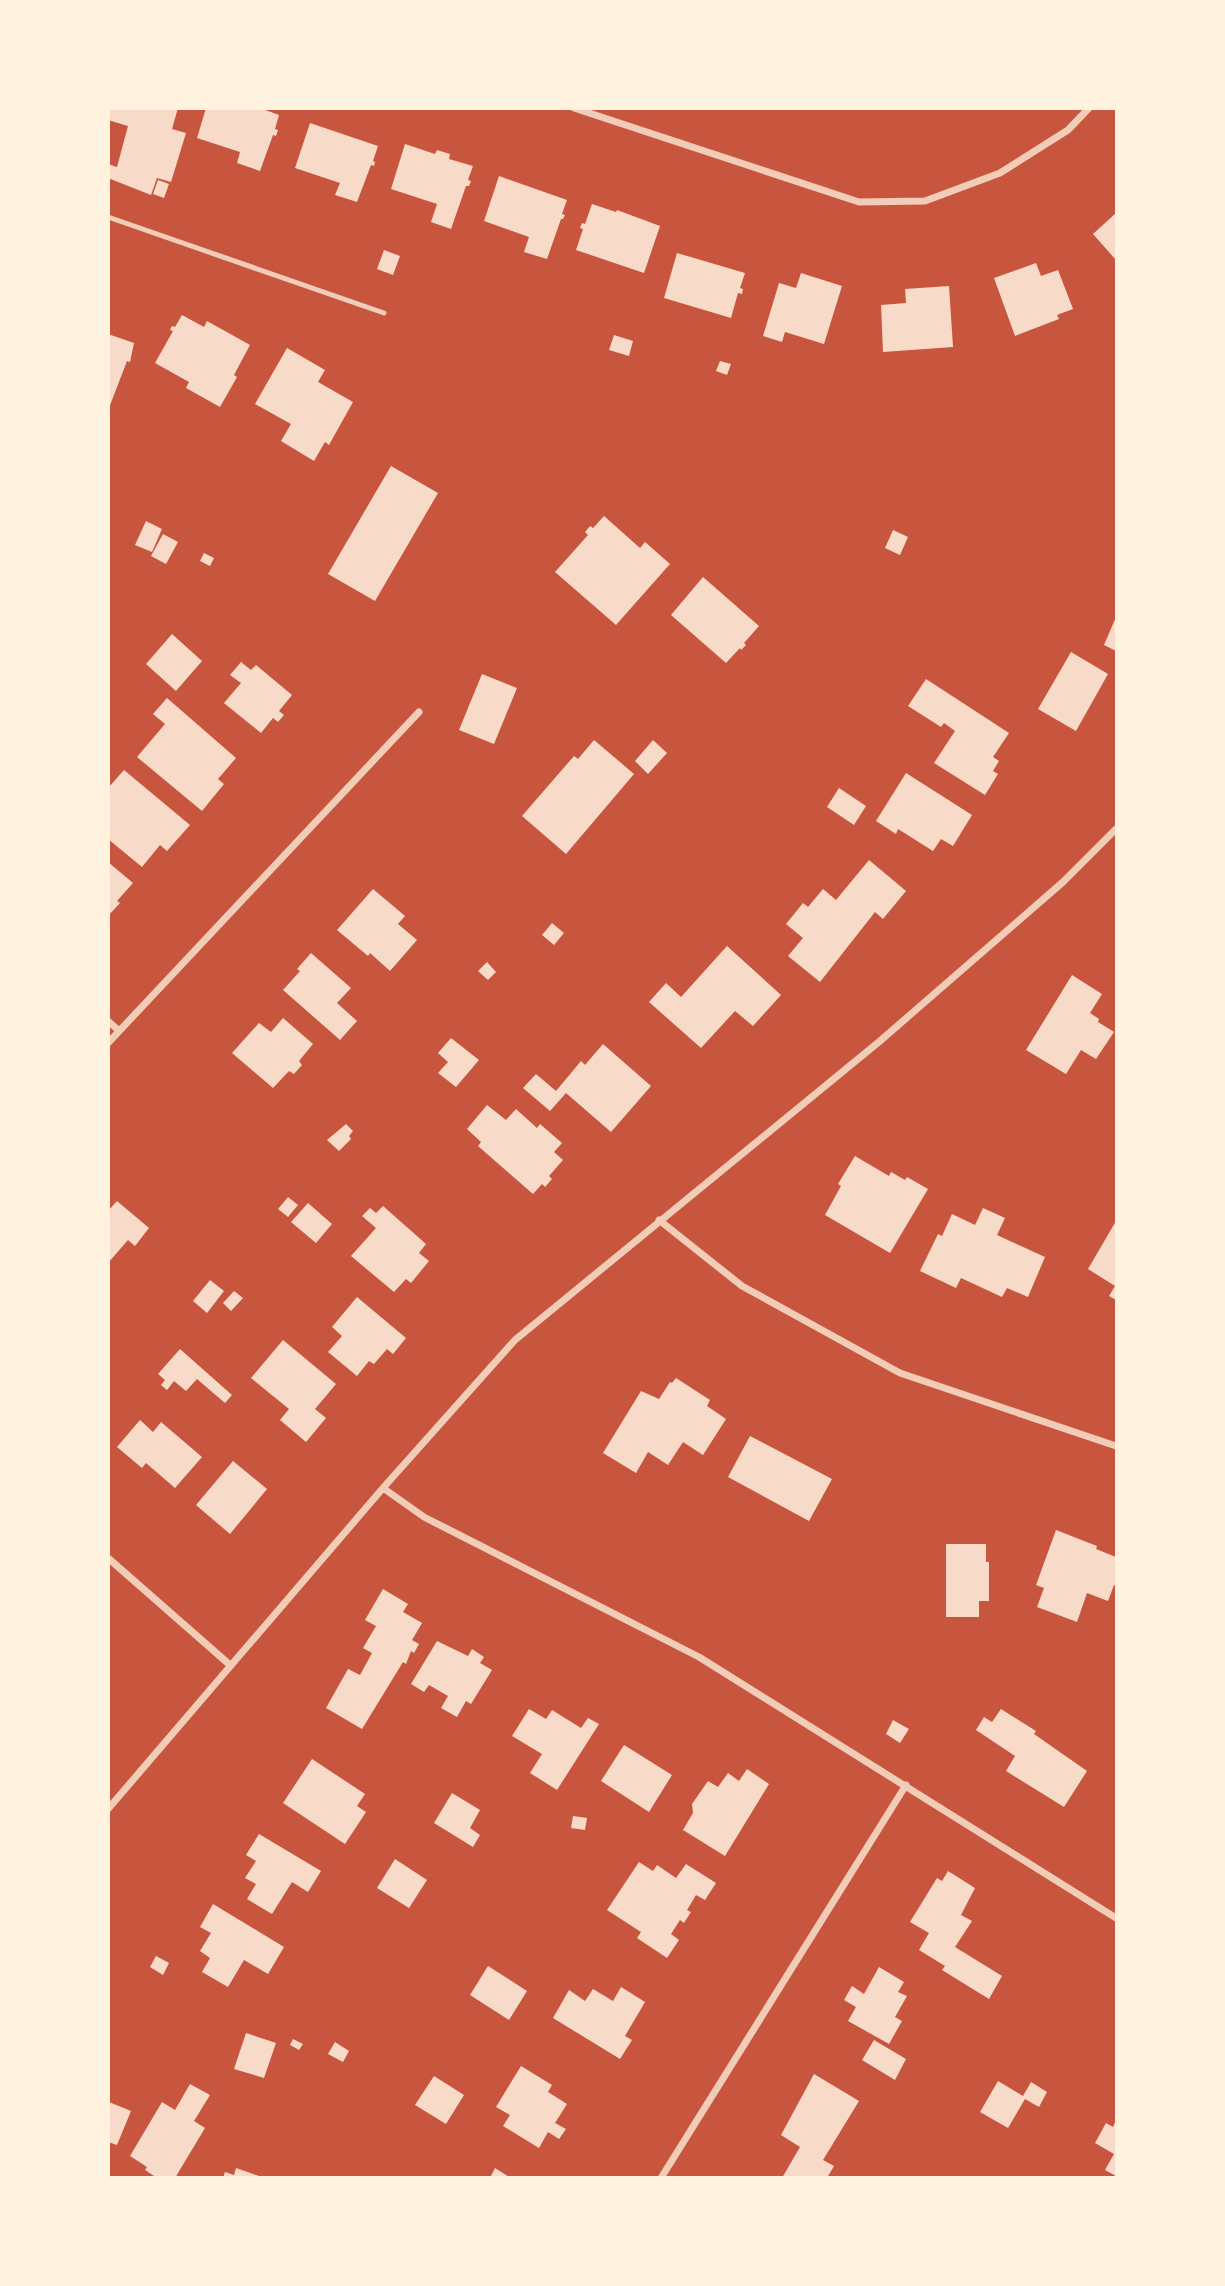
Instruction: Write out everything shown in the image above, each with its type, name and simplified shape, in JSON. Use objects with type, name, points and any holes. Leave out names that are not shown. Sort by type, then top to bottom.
[{"type":"street","points":[[574,108],[859,202],[925,201],[1000,173],[1068,130],[1088,108]]},
{"type":"street","points":[[108,1043],[419,712]]},
{"type":"street","points":[[108,1809],[383,1488],[515,1340],[880,1041],[1063,882],[1116,830]]},
{"type":"street","points":[[108,1021],[118,1030]]},
{"type":"street","points":[[659,1220],[742,1286],[900,1373],[1116,1446]]},
{"type":"street","points":[[383,1488],[424,1517],[699,1657],[1116,1918]]},
{"type":"street","points":[[108,1558],[230,1665]]},
{"type":"street","points":[[661,2178],[906,1785]]},
{"type":"lane","points":[[108,217],[384,313]]},
{"type":"building","points":[[108,108],[178,108],[172,129],[186,133],[171,182],[157,178],[151,195],[108,178],[108,164],[117,167],[128,126],[108,120]]},
{"type":"building","points":[[206,108],[260,108],[279,115],[276,136],[273,135],[260,171],[237,163],[240,152],[197,138]]},
{"type":"building","points":[[310,123],[378,146],[374,166],[371,165],[357,202],[335,195],[340,183],[295,168]]},
{"type":"building","points":[[405,144],[435,154],[437,150],[450,154],[449,159],[473,166],[468,180],[471,181],[469,186],[466,186],[451,229],[431,222],[437,204],[391,189]]},
{"type":"building","points":[[499,176],[567,200],[562,214],[565,215],[561,219],[547,259],[524,252],[529,237],[484,221]]},
{"type":"building","points":[[158,180],[169,184],[164,198],[153,194]]},
{"type":"building","points":[[592,204],[660,226],[644,273],[576,250],[583,229],[580,228],[582,223],[585,224]]},
{"type":"building","points":[[1116,213],[1116,260],[1093,234]]},
{"type":"building","points":[[384,250],[400,256],[393,275],[377,269]]},
{"type":"building","points":[[677,253],[745,273],[740,288],[743,289],[742,294],[738,293],[731,318],[664,298]]},
{"type":"building","points":[[1036,263],[1041,276],[1058,270],[1073,309],[1057,315],[1059,319],[1015,336],[994,278]]},
{"type":"building","points":[[801,273],[842,286],[824,344],[785,332],[782,342],[763,336],[779,283],[796,288]]},
{"type":"building","points":[[949,286],[953,347],[883,352],[881,305],[906,303],[905,289]]},
{"type":"building","points":[[182,315],[204,327],[207,321],[250,345],[234,375],[237,377],[220,407],[186,388],[189,382],[155,363],[173,331],[170,330],[172,326],[175,327]]},
{"type":"building","points":[[108,334],[134,343],[130,362],[127,361],[109,408]]},
{"type":"building","points":[[614,335],[633,341],[629,356],[609,350]]},
{"type":"building","points":[[287,348],[325,370],[318,382],[353,402],[329,445],[325,442],[314,461],[281,441],[291,424],[255,404]]},
{"type":"building","points":[[720,361],[731,364],[727,375],[716,371]]},
{"type":"building","points":[[391,466],[438,493],[375,601],[328,574]]},
{"type":"building","points":[[604,516],[640,548],[645,542],[670,564],[616,625],[555,572],[588,535],[585,532],[590,526],[593,528]]},
{"type":"building","points":[[146,521],[162,529],[152,552],[135,545]]},
{"type":"building","points":[[893,530],[908,537],[900,555],[885,548]]},
{"type":"building","points":[[163,534],[178,542],[166,564],[151,556]]},
{"type":"building","points":[[204,553],[214,558],[210,566],[200,561]]},
{"type":"building","points":[[703,577],[759,626],[744,643],[746,645],[726,663],[671,615]]},
{"type":"building","points":[[1116,617],[1116,651],[1104,645]]},
{"type":"building","points":[[172,634],[202,661],[176,691],[146,664]]},
{"type":"building","points":[[1071,652],[1108,674],[1076,731],[1038,709]]},
{"type":"building","points":[[241,662],[251,670],[256,665],[292,695],[279,711],[284,715],[278,722],[273,718],[261,733],[224,703],[241,683],[230,675]]},
{"type":"building","points":[[482,674],[517,688],[494,744],[459,730]]},
{"type":"building","points":[[926,679],[1009,733],[993,757],[999,761],[993,771],[998,774],[985,795],[934,763],[955,731],[944,723],[941,727],[908,706]]},
{"type":"building","points":[[167,698],[236,758],[218,779],[224,784],[202,811],[137,757],[165,724],[153,714]]},
{"type":"building","points":[[594,740],[634,774],[566,854],[522,816],[574,756],[578,759]]},
{"type":"building","points":[[653,740],[667,753],[648,774],[635,761]]},
{"type":"building","points":[[124,770],[190,825],[167,851],[160,845],[142,867],[108,839],[108,788]]},
{"type":"building","points":[[906,773],[972,815],[953,846],[941,839],[933,851],[898,829],[896,834],[876,821]]},
{"type":"building","points":[[839,788],[866,806],[854,825],[827,807]]},
{"type":"building","points":[[869,860],[906,891],[883,919],[875,912],[820,982],[788,956],[803,938],[786,924],[803,903],[808,907],[823,889],[836,900]]},
{"type":"building","points":[[108,862],[133,883],[108,916]]},
{"type":"building","points":[[373,889],[405,916],[398,924],[417,940],[390,971],[337,930]]},
{"type":"building","points":[[552,923],[564,933],[554,945],[542,935]]},
{"type":"building","points":[[727,946],[781,995],[753,1026],[735,1011],[701,1048],[649,1002],[666,983],[681,997]]},
{"type":"building","points":[[311,953],[351,988],[337,1003],[357,1021],[340,1040],[283,990]]},
{"type":"building","points":[[487,962],[496,972],[488,980],[478,971]]},
{"type":"building","points":[[1072,975],[1102,994],[1090,1013],[1114,1032],[1096,1059],[1081,1050],[1066,1074],[1026,1050]]},
{"type":"building","points":[[283,1018],[313,1044],[299,1061],[302,1065],[294,1074],[289,1071],[273,1088],[232,1053],[259,1023],[271,1032]]},
{"type":"building","points":[[451,1038],[479,1060],[456,1087],[438,1073],[448,1062],[438,1053]]},
{"type":"building","points":[[603,1044],[651,1086],[611,1132],[566,1093],[550,1111],[523,1088],[536,1074],[556,1091],[581,1061],[585,1065]]},
{"type":"building","points":[[487,1105],[506,1120],[516,1109],[537,1128],[540,1124],[562,1143],[554,1152],[563,1160],[549,1176],[552,1179],[545,1187],[542,1184],[533,1194],[478,1146],[481,1142],[467,1129]]},
{"type":"building","points":[[346,1124],[353,1131],[349,1136],[351,1139],[339,1151],[327,1140]]},
{"type":"building","points":[[855,1156],[889,1176],[891,1172],[905,1180],[907,1177],[928,1189],[890,1253],[825,1215],[841,1186],[838,1184]]},
{"type":"building","points":[[288,1197],[298,1205],[288,1217],[278,1209]]},
{"type":"building","points":[[117,1201],[149,1228],[135,1246],[128,1240],[108,1263],[108,1211]]},
{"type":"building","points":[[308,1203],[332,1224],[316,1243],[291,1222]]},
{"type":"building","points":[[383,1206],[426,1244],[419,1253],[429,1261],[411,1283],[406,1279],[394,1292],[351,1256],[376,1228],[362,1216],[370,1208],[376,1213]]},
{"type":"building","points":[[983,1208],[1005,1218],[997,1235],[1045,1257],[1028,1297],[1007,1288],[1002,1297],[961,1278],[956,1288],[920,1271],[938,1234],[942,1236],[952,1214],[975,1225]]},
{"type":"building","points":[[1116,1221],[1116,1300],[1109,1296],[1115,1286],[1088,1269]]},
{"type":"building","points":[[210,1280],[224,1291],[207,1313],[193,1301]]},
{"type":"building","points":[[234,1291],[243,1298],[231,1311],[223,1303]]},
{"type":"building","points":[[357,1297],[406,1338],[393,1354],[387,1349],[374,1364],[369,1361],[357,1376],[328,1352],[342,1336],[332,1327]]},
{"type":"building","points":[[283,1340],[336,1384],[315,1409],[326,1418],[306,1442],[280,1420],[289,1409],[251,1378]]},
{"type":"building","points":[[180,1349],[232,1395],[225,1403],[197,1379],[186,1391],[174,1381],[167,1390],[161,1385],[165,1380],[158,1374]]},
{"type":"building","points":[[676,1378],[710,1400],[707,1406],[726,1419],[703,1455],[683,1442],[668,1465],[648,1452],[636,1473],[603,1453],[641,1391],[659,1399],[670,1382]]},
{"type":"building","points":[[140,1420],[153,1432],[161,1422],[202,1457],[175,1488],[146,1463],[142,1468],[117,1447]]},
{"type":"building","points":[[750,1436],[832,1479],[809,1521],[728,1477]]},
{"type":"building","points":[[233,1461],[267,1489],[230,1534],[196,1505]]},
{"type":"building","points":[[1056,1530],[1097,1546],[1096,1549],[1116,1557],[1116,1586],[1114,1585],[1108,1601],[1087,1593],[1077,1622],[1037,1607],[1044,1588],[1036,1585]]},
{"type":"building","points":[[946,1544],[986,1544],[989,1601],[979,1601],[979,1617],[946,1617]]},
{"type":"building","points":[[383,1589],[408,1604],[403,1612],[422,1623],[412,1640],[419,1644],[414,1653],[411,1651],[406,1664],[403,1662],[362,1729],[326,1708],[348,1669],[360,1675],[372,1653],[363,1648],[376,1626],[365,1620]]},
{"type":"building","points":[[437,1641],[468,1656],[472,1649],[484,1657],[480,1663],[492,1670],[471,1704],[466,1701],[457,1717],[441,1708],[448,1696],[429,1685],[424,1692],[411,1684]]},
{"type":"building","points":[[529,1709],[546,1719],[552,1710],[581,1728],[588,1718],[599,1724],[557,1790],[530,1773],[542,1754],[512,1736]]},
{"type":"building","points":[[1001,1709],[1036,1731],[1034,1734],[1087,1771],[1064,1807],[1006,1771],[1015,1756],[976,1730],[984,1717],[992,1722]]},
{"type":"building","points":[[893,1720],[909,1729],[900,1743],[886,1734]]},
{"type":"building","points":[[624,1745],[672,1775],[649,1812],[601,1781]]},
{"type":"building","points":[[312,1759],[365,1794],[357,1806],[366,1812],[345,1844],[283,1803]]},
{"type":"building","points":[[747,1769],[769,1784],[725,1856],[683,1830],[693,1813],[692,1804],[708,1781],[718,1787],[728,1773],[739,1781]]},
{"type":"building","points":[[452,1793],[480,1810],[470,1828],[480,1835],[473,1847],[434,1823]]},
{"type":"building","points":[[573,1816],[587,1818],[585,1830],[571,1828]]},
{"type":"building","points":[[259,1834],[321,1871],[308,1892],[292,1882],[272,1914],[247,1899],[256,1884],[245,1878],[256,1861],[246,1855]]},
{"type":"building","points":[[395,1859],[427,1880],[409,1908],[377,1888]]},
{"type":"building","points":[[639,1862],[653,1871],[657,1865],[676,1878],[686,1864],[716,1883],[705,1900],[696,1895],[687,1910],[691,1912],[684,1923],[680,1920],[671,1934],[679,1940],[667,1958],[637,1938],[641,1932],[607,1910]]},
{"type":"building","points":[[948,1871],[975,1888],[961,1915],[972,1921],[955,1947],[1002,1976],[989,1999],[942,1970],[945,1966],[919,1950],[929,1933],[910,1922],[937,1878],[942,1881]]},
{"type":"building","points":[[213,1904],[284,1947],[268,1974],[244,1960],[228,1987],[202,1972],[210,1958],[200,1951],[211,1933],[200,1927]]},
{"type":"building","points":[[156,1956],[169,1963],[163,1975],[150,1967]]},
{"type":"building","points":[[488,1966],[527,1991],[509,2020],[470,1995]]},
{"type":"building","points":[[879,1967],[904,1982],[898,1992],[907,1996],[895,2017],[902,2021],[889,2044],[848,2021],[856,2007],[844,2000],[852,1986],[864,1994]]},
{"type":"building","points":[[621,1987],[645,2002],[625,2036],[632,2040],[620,2059],[553,2018],[569,1990],[585,2001],[593,1989],[613,2001]]},
{"type":"building","points":[[246,2033],[276,2043],[264,2078],[234,2069]]},
{"type":"building","points":[[293,2039],[303,2044],[299,2050],[290,2045]]},
{"type":"building","points":[[874,2040],[906,2059],[895,2080],[862,2060]]},
{"type":"building","points":[[335,2042],[349,2051],[343,2062],[328,2054]]},
{"type":"building","points":[[521,2066],[552,2085],[548,2092],[567,2104],[555,2123],[566,2129],[559,2139],[548,2132],[539,2148],[503,2126],[510,2115],[496,2107]]},
{"type":"building","points":[[814,2074],[859,2101],[823,2160],[834,2166],[827,2178],[782,2178],[800,2147],[781,2135]]},
{"type":"building","points":[[434,2076],[464,2095],[446,2124],[415,2105]]},
{"type":"building","points":[[998,2081],[1023,2096],[1031,2082],[1047,2092],[1039,2107],[1025,2099],[1008,2128],[980,2112]]},
{"type":"building","points":[[190,2084],[210,2095],[194,2121],[205,2128],[175,2178],[157,2178],[145,2170],[147,2167],[130,2156],[162,2102],[175,2110]]},
{"type":"building","points":[[109,2102],[131,2111],[117,2145],[108,2142]]},
{"type":"building","points":[[1116,2120],[1116,2176],[1105,2170],[1114,2154],[1095,2143],[1106,2123],[1113,2127]]},
{"type":"building","points":[[236,2168],[262,2178],[223,2178],[225,2172],[234,2175]]},
{"type":"building","points":[[495,2168],[511,2178],[490,2178]]}]
